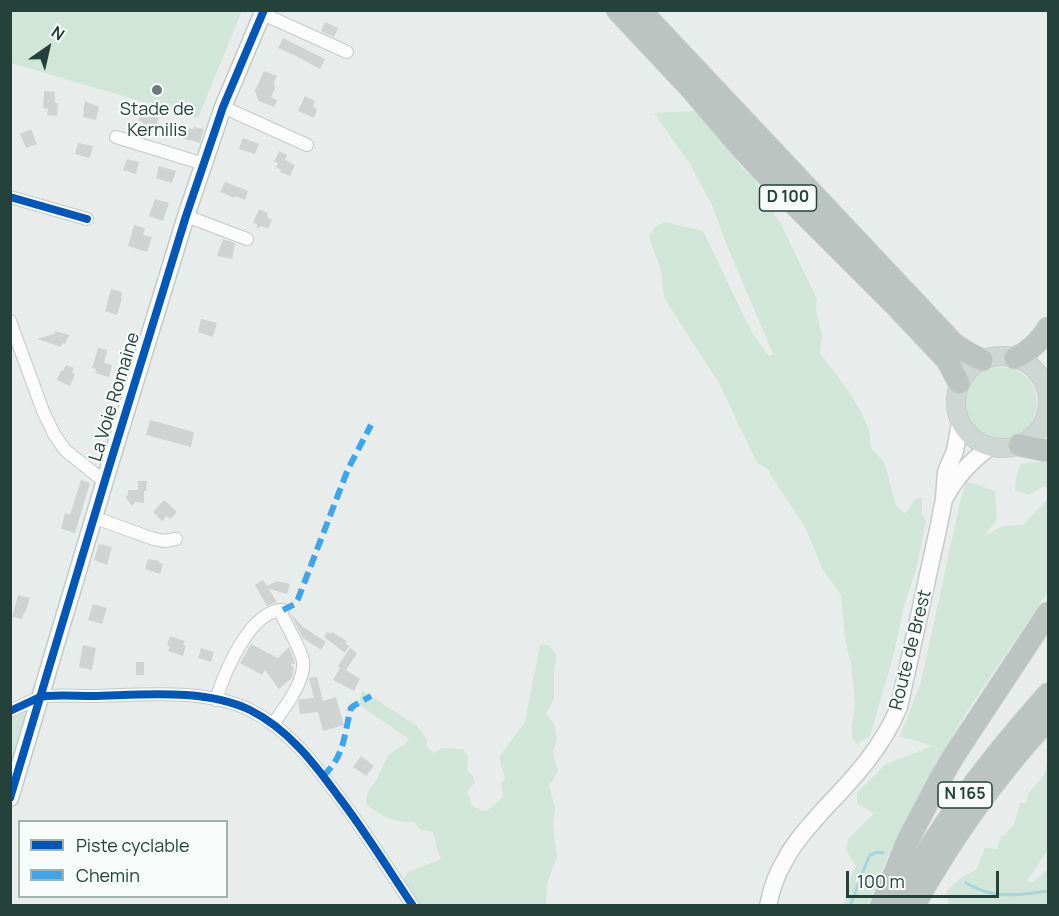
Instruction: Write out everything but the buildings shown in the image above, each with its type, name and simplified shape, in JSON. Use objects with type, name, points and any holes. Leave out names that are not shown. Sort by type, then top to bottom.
[{"type":"highway","name":"D 100","points":[[617,10],[786,196],[889,298],[947,360],[959,383]]},
{"type":"highway","name":"D 100","points":[[640,10],[954,344],[982,360]]},
{"type":"highway","points":[[1015,358],[1035,345],[1048,328]]},
{"type":"highway","points":[[1019,445],[1048,451]]},
{"type":"highway","points":[[881,906],[908,840],[953,756],[1048,612]]},
{"type":"highway","name":"N 165","points":[[895,906],[927,852],[968,792],[999,751],[1048,694]]},
{"type":"highway","name":"N 165","points":[[914,906],[946,852],[983,798],[1048,719]]},
{"type":"main road","points":[[999,356],[1025,362],[1034,369],[1047,387],[1048,411],[1042,426],[1032,437],[1019,445],[1010,448],[990,447],[968,435],[960,423],[955,404],[959,383],[969,369],[982,360],[999,356]]},
{"type":"street","name":"La Voie Romaine","points":[[10,798],[186,216],[223,107],[263,12],[347,52]]},
{"type":"street","points":[[223,107],[307,144]]},
{"type":"street","points":[[116,137],[204,164]]},
{"type":"street","points":[[10,197],[87,219]]},
{"type":"street","points":[[186,216],[248,239]]},
{"type":"street","points":[[10,321],[43,411],[60,444],[79,461],[107,474]]},
{"type":"street","name":"Route de Brest","points":[[768,906],[776,879],[789,853],[814,820],[864,766],[884,738],[899,707],[944,499],[946,472],[955,451],[960,423]]},
{"type":"street","name":"Route de Brest","points":[[944,499],[967,466],[990,447]]},
{"type":"street","points":[[95,518],[154,539],[165,541],[176,539]]},
{"type":"street","points":[[216,700],[228,668],[249,631],[268,614],[281,610],[301,653],[304,665],[297,685],[273,724]]},
{"type":"street","points":[[10,711],[40,698],[53,696],[145,694],[197,697],[250,710],[273,724],[292,740],[323,776],[348,808],[413,906]]},
{"type":"green space","name":"Stade de Kernilis","points":[[10,11],[242,11],[198,118],[11,63]]},
{"type":"green space","points":[[697,111],[743,169],[754,178],[781,224],[817,299],[816,311],[822,335],[820,353],[860,410],[869,429],[871,448],[884,462],[896,505],[905,514],[915,499],[922,497],[922,513],[926,521],[916,570],[904,606],[893,657],[870,736],[857,744],[852,738],[855,702],[841,595],[823,570],[805,527],[768,469],[757,463],[719,383],[664,298],[661,270],[649,237],[655,227],[665,222],[703,231],[752,333],[769,356],[773,354],[712,205],[690,164],[654,113]]},
{"type":"green space","points":[[1008,367],[1027,377],[1035,389],[1037,403],[1035,417],[1027,429],[1015,437],[994,439],[975,429],[967,417],[965,396],[975,377],[987,369]]},
{"type":"green space","points":[[1043,461],[1048,464],[1048,490],[1044,486],[1029,495],[1015,490],[1021,464]]},
{"type":"green space","points":[[966,481],[995,491],[997,520],[983,537],[1002,526],[1023,525],[1048,499],[1048,592],[964,716],[887,858],[868,905],[843,906],[856,866],[846,851],[848,839],[874,813],[857,804],[857,793],[886,764],[932,746],[900,736],[921,682]]},
{"type":"green space","points":[[540,644],[549,645],[557,656],[554,670],[554,699],[546,713],[554,724],[557,740],[553,752],[558,772],[549,786],[555,807],[553,826],[557,857],[547,883],[546,905],[420,905],[403,880],[408,872],[441,859],[433,832],[421,830],[414,822],[388,818],[366,804],[370,788],[377,779],[388,755],[409,739],[359,704],[361,694],[363,691],[417,726],[427,740],[427,747],[434,753],[442,748],[463,749],[468,757],[467,771],[473,776],[475,782],[467,792],[471,805],[486,811],[503,797],[501,783],[505,779],[499,757],[525,722]]},
{"type":"green space","points":[[26,710],[31,716],[10,783],[10,713]]},
{"type":"green space","points":[[1048,761],[1048,850],[1027,881],[1032,883],[1048,869],[1048,905],[950,905],[946,897],[947,890],[962,877],[976,870],[985,848],[997,849],[1001,836],[1005,835],[1014,824],[1020,803],[1026,803],[1028,794],[1044,775]]},
{"type":"waterway","points":[[850,906],[870,855],[883,853]]},
{"type":"waterway","points":[[966,883],[987,892],[1006,895],[1048,891]]},
{"type":"marked path","points":[[283,610],[295,604],[298,599],[348,469],[371,425]]},
{"type":"marked path","points":[[323,776],[340,753],[351,708],[371,696]]},
{"type":"cycle path","points":[[10,798],[186,216],[223,107],[264,10]]},
{"type":"cycle path","points":[[10,197],[87,219]]},
{"type":"cycle path","points":[[10,711],[46,696],[152,694],[213,698],[250,710],[276,727],[310,759],[358,823],[413,906]]},
{"type":"place","name":"Stade de Kernilis","points":[[157,90]]}]
